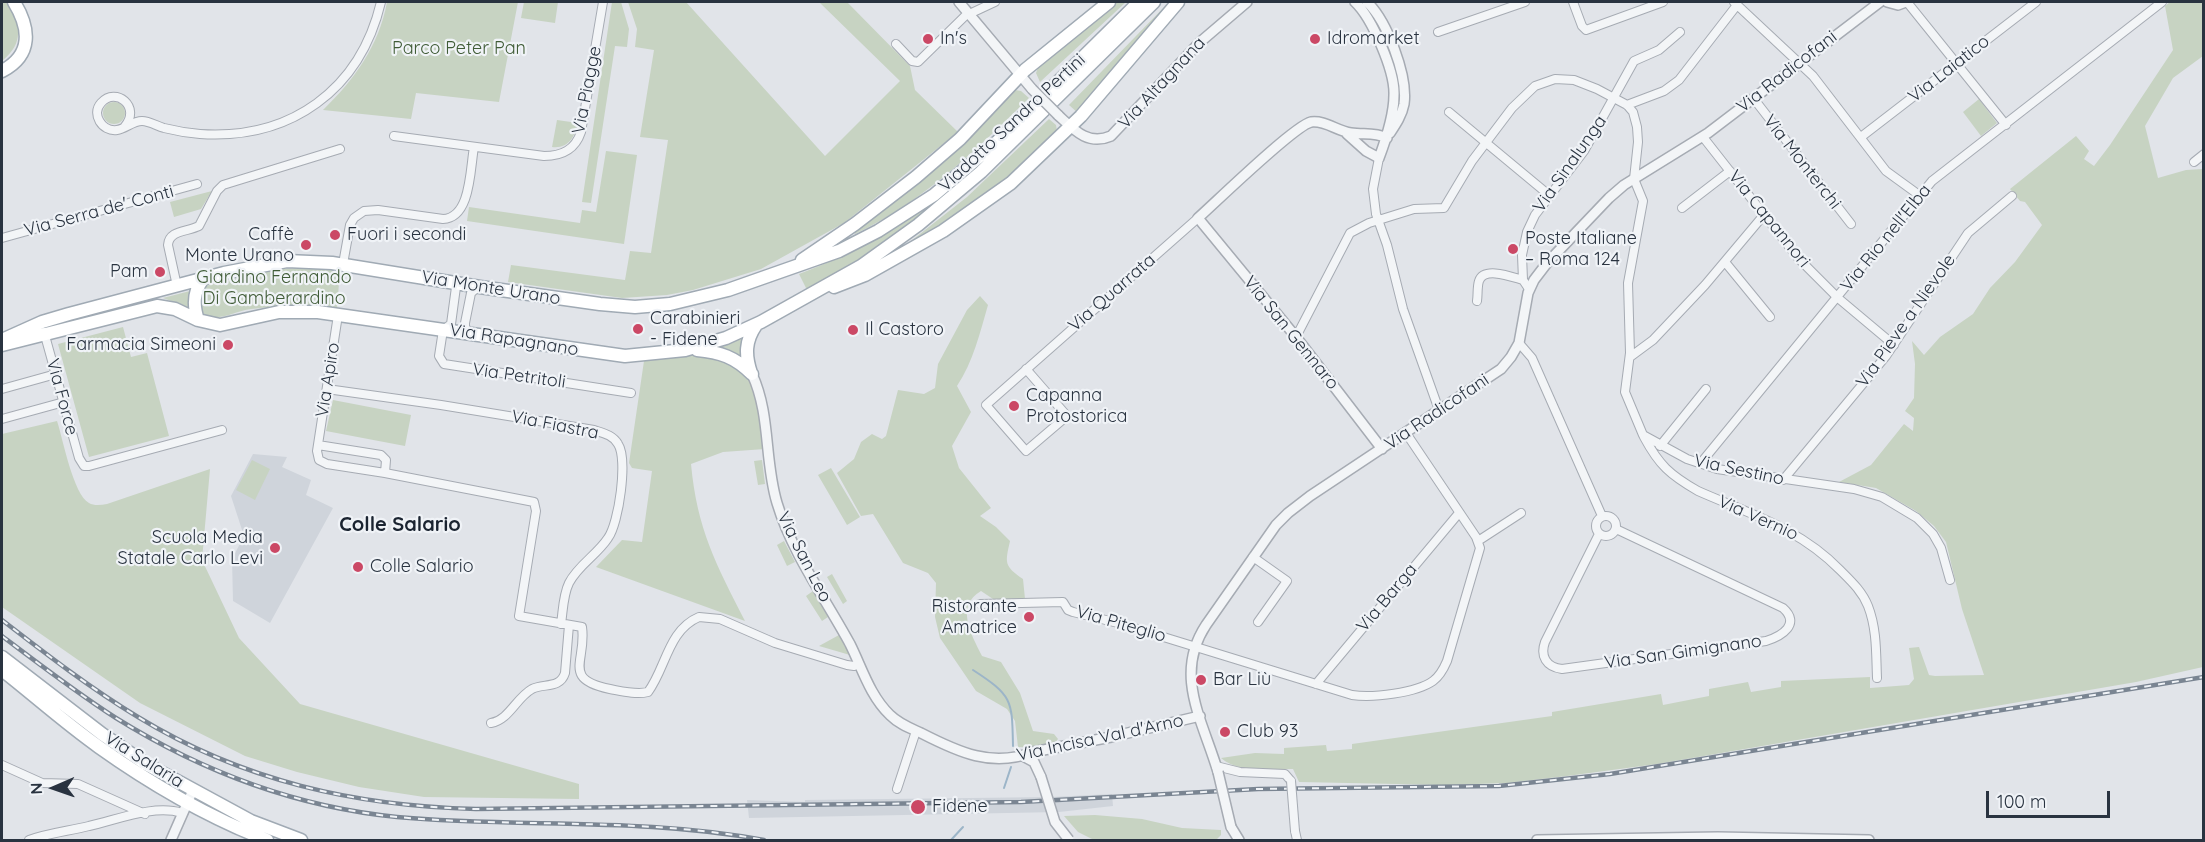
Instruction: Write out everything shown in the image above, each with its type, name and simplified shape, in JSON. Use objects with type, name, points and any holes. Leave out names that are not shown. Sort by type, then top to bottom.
[{"type":"main road","points":[[2,71],[17,58],[26,38],[25,22],[15,2]]},
{"type":"main road","points":[[777,274],[825,246],[889,199],[950,148],[1020,75],[1109,2]]},
{"type":"main road","name":"Viadotto Sandro Pertini","points":[[777,274],[852,245],[934,195],[998,141],[1138,2]]},
{"type":"main road","name":"Viadotto Sandro Pertini","points":[[818,291],[861,266],[961,191],[1154,2]]},
{"type":"main road","points":[[818,291],[865,275],[943,231],[1011,183],[1071,127],[1178,2]]},
{"type":"main road","name":"Via Monte Urano","points":[[44,328],[177,286],[287,261],[343,264],[478,287],[600,304],[650,307],[699,299],[777,274]]},
{"type":"main road","points":[[198,320],[195,294],[203,279]]},
{"type":"main road","name":"Via Rapagnano","points":[[44,328],[157,306],[175,309],[198,320],[220,325],[288,311],[338,315],[625,356],[685,350],[719,340],[756,325],[818,291]]},
{"type":"main road","points":[[752,374],[747,345],[749,336],[756,325]]},
{"type":"main road","points":[[2,340],[44,328]]},
{"type":"main road","points":[[2,345],[44,328]]},
{"type":"main road","points":[[685,350],[730,356],[752,374]]},
{"type":"main road","name":"Via Salaria","points":[[2,657],[102,734],[146,764],[187,802],[301,840]]},
{"type":"main road","name":"Via Salaria","points":[[2,670],[112,756],[187,802],[267,840]]},
{"type":"street","points":[[143,121],[121,99],[111,97],[101,103],[97,112],[100,123],[109,130],[143,121],[183,132],[220,134],[257,129],[299,114],[331,92],[353,68],[369,36],[381,2]]},
{"type":"street","name":"Via Piagge","points":[[394,136],[548,156],[563,154],[574,146],[583,125],[603,2]]},
{"type":"street","name":"Via Altagnana","points":[[959,2],[1032,89],[1058,115],[1089,139],[1099,140],[1111,136],[1199,43],[1247,2]]},
{"type":"street","points":[[896,44],[912,61],[918,62],[970,13],[995,2]]},
{"type":"street","points":[[1354,2],[1371,22],[1387,63],[1398,79],[1387,138]]},
{"type":"street","points":[[1367,2],[1384,26],[1398,79],[1402,111],[1379,158],[1373,189],[1374,205],[1403,309],[1439,410]]},
{"type":"street","points":[[1438,32],[1526,2]]},
{"type":"street","points":[[1573,2],[1582,26],[1587,30],[1663,2]]},
{"type":"street","name":"Via Radicofani","points":[[1232,837],[1217,769],[1190,675],[1194,645],[1276,525],[1288,513],[1501,369],[1519,343],[1529,289],[1547,263],[1616,191],[1703,137],[1880,2]]},
{"type":"street","points":[[1887,2],[1898,5],[1907,2],[2006,125]]},
{"type":"street","name":"Via Laiatico","points":[[1861,137],[2036,2]]},
{"type":"street","name":"Via Rio nell'Elba","points":[[1700,464],[1838,298],[1919,195],[1939,175],[2162,2]]},
{"type":"street","points":[[1627,105],[1664,91],[1679,80],[1736,3],[1817,81],[1887,171],[1919,195]]},
{"type":"street","name":"Via Sinalunga","points":[[1529,289],[1524,280],[1521,261],[1532,221],[1549,195],[1584,151],[1636,59],[1659,50],[1680,32]]},
{"type":"street","points":[[1296,337],[1348,235],[1378,220],[1420,208],[1446,207],[1462,174],[1522,97],[1542,83],[1555,79],[1574,80],[1588,84],[1627,105],[1633,112],[1637,127],[1634,179],[1643,201],[1628,283],[1630,357],[1626,396],[1643,435]]},
{"type":"street","name":"Via Monterchi","points":[[1754,99],[1851,224]]},
{"type":"street","points":[[125,126],[130,117],[129,106]]},
{"type":"street","points":[[1449,112],[1549,195]]},
{"type":"street","points":[[1198,218],[1276,147],[1309,123],[1318,122],[1345,132],[1375,133],[1387,138]]},
{"type":"street","points":[[1345,132],[1367,152],[1379,158]]},
{"type":"street","name":"Via Capannori","points":[[1703,137],[1798,258],[1838,298],[1894,345]]},
{"type":"street","points":[[343,264],[350,225],[354,218],[364,211],[378,210],[445,219],[457,215],[465,200],[474,147]]},
{"type":"street","points":[[177,286],[168,238],[199,226],[221,187],[227,183],[340,148]]},
{"type":"street","points":[[2194,162],[2204,154]]},
{"type":"street","points":[[1682,208],[1730,171]]},
{"type":"street","name":"Via Serra de' Conti","points":[[2,238],[197,184]]},
{"type":"street","name":"Via Pieve a Nievole","points":[[1783,480],[1894,345],[1968,233],[2012,196]]},
{"type":"street","points":[[1630,357],[1657,335],[1725,262],[1763,216]]},
{"type":"street","name":"Via San Gennaro","points":[[1198,218],[1296,337],[1382,449]]},
{"type":"street","name":"Via Quarrata","points":[[1023,372],[1067,416],[1026,451],[986,405],[1023,372],[1198,218]]},
{"type":"street","points":[[1725,262],[1770,316]]},
{"type":"street","points":[[1477,301],[1479,281],[1487,274],[1524,280]]},
{"type":"street","points":[[443,330],[453,321],[457,293],[452,282]]},
{"type":"street","points":[[470,334],[465,323],[471,293],[478,287]]},
{"type":"street","name":"Via Apiro","points":[[318,445],[338,315]]},
{"type":"street","name":"Via Force","points":[[44,328],[80,460],[84,466],[222,430]]},
{"type":"street","name":"Via Petritoli","points":[[443,330],[440,358],[447,366],[631,393]]},
{"type":"street","points":[[1519,343],[1532,358],[1602,516]]},
{"type":"street","points":[[2,389],[56,374]]},
{"type":"street","name":"Via San Leo","points":[[752,374],[764,408],[770,469],[779,509],[789,535],[859,664]]},
{"type":"street","name":"Via Fiastra","points":[[327,389],[594,430],[608,435],[616,441],[620,448],[623,464],[614,526],[605,543],[578,570],[568,584],[565,673],[562,680],[557,684],[531,690],[500,720],[491,723]]},
{"type":"street","points":[[1660,446],[1707,389]]},
{"type":"street","points":[[2,419],[64,402]]},
{"type":"street","points":[[1406,433],[1478,541],[1521,513]]},
{"type":"street","name":"Via Sestino","points":[[1643,435],[1660,446],[1700,464],[1730,471],[1875,494],[1917,518],[1934,534],[1950,580]]},
{"type":"street","name":"Via Vernio","points":[[1643,435],[1659,463],[1684,482],[1698,491],[1795,534],[1819,550],[1847,576],[1862,595],[1872,620],[1877,678]]},
{"type":"street","points":[[385,473],[386,460],[381,455],[318,445],[318,458],[324,463],[531,501],[536,504],[519,616],[579,625],[583,629],[580,666],[584,679],[589,683],[632,692],[649,691],[670,646],[684,627],[699,616],[720,619],[776,643],[847,665],[859,664]]},
{"type":"street","name":"Via Barga","points":[[1316,684],[1459,513]]},
{"type":"street","points":[[1606,515],[1613,518],[1616,529],[1609,536],[1599,534],[1595,523],[1606,515]]},
{"type":"street","name":"Via San Gimignano","points":[[1599,534],[1543,646],[1544,658],[1551,666],[1562,669],[1766,641],[1780,637],[1787,631],[1790,620],[1788,612],[1783,608],[1616,529]]},
{"type":"street","name":"Via Piteglio","points":[[980,604],[1063,602],[1068,610],[1073,612],[1194,645],[1342,693],[1370,696],[1417,688],[1435,679],[1447,661],[1480,550],[1478,541]]},
{"type":"street","points":[[1253,557],[1287,581],[1258,622]]},
{"type":"street","name":"Via Incisa Val d'Arno","points":[[859,664],[876,698],[895,720],[966,754],[994,758],[1023,756],[1200,716]]},
{"type":"street","points":[[897,789],[916,731]]},
{"type":"street","points":[[1023,756],[1034,762],[1055,822],[1069,840]]},
{"type":"street","points":[[2,765],[42,783],[78,784],[145,813]]},
{"type":"street","points":[[1217,769],[1285,774],[1291,781],[1297,840]]},
{"type":"street","points":[[29,840],[145,813],[170,810],[187,802]]},
{"type":"street","points":[[171,840],[187,802]]},
{"type":"street","points":[[1537,840],[1737,837],[1869,840]]},
{"type":"shaded area","name":"Scuola Media Statale Carlo Levi","points":[[253,454],[287,457],[282,467],[311,480],[306,495],[333,508],[270,623],[233,601],[232,559],[244,536],[231,496]]},
{"type":"shaded area","points":[[1112,794],[1113,806],[1059,812],[749,818],[747,800],[805,802],[805,800],[1052,797]]},
{"type":"green space","points":[[2,2],[8,2],[18,33],[14,47],[2,61]]},
{"type":"green space","name":"Parco Peter Pan","points":[[387,2],[518,2],[499,102],[416,93],[411,119],[323,110],[345,87],[364,61],[378,33]]},
{"type":"green space","points":[[524,2],[558,2],[555,23],[521,18]]},
{"type":"green space","points":[[612,2],[621,2],[629,29],[627,47],[615,46],[591,203],[582,202]]},
{"type":"green space","points":[[628,2],[686,2],[825,156],[900,81],[819,2],[847,2],[910,66],[915,90],[958,132],[844,223],[761,269],[693,290],[667,295],[622,298],[508,282],[511,265],[625,280],[630,251],[651,253],[668,140],[640,137],[654,50],[635,47],[637,29]]},
{"type":"green space","points":[[1117,2],[1126,2],[1040,82],[1036,73],[1039,65]]},
{"type":"green space","points":[[1169,2],[1174,2],[1079,114],[1069,105]]},
{"type":"green space","points":[[2170,2],[2203,2],[2203,56],[2173,78],[2145,126],[2158,178],[2186,170],[2203,169],[2203,667],[2136,682],[1657,764],[1507,783],[1446,785],[1299,782],[1293,769],[1246,768],[1228,763],[1221,758],[1255,753],[1284,754],[1284,748],[1326,745],[1327,751],[1352,749],[1352,744],[1552,716],[1552,712],[1661,694],[1663,705],[1709,696],[1709,689],[1748,682],[1751,692],[1781,687],[1781,681],[1870,677],[1870,688],[1909,685],[1914,679],[1909,648],[1919,647],[1929,675],[1984,675],[1962,609],[1946,542],[1934,526],[1916,511],[1876,488],[1839,482],[1871,465],[1904,424],[1913,431],[1914,418],[1905,411],[1914,398],[1915,364],[1912,341],[1924,355],[1940,337],[1973,314],[1990,288],[2015,262],[2042,225],[2025,202],[2020,201],[2010,189],[2076,136],[2089,151],[2084,159],[2094,166],[2110,145],[2173,50],[2165,6]]},
{"type":"green space","points":[[1015,90],[1021,91],[1029,98],[948,174],[903,207],[855,234],[853,230]]},
{"type":"green space","points":[[1979,99],[1997,123],[1981,136],[1963,112]]},
{"type":"green space","points":[[114,102],[122,105],[125,113],[122,121],[114,124],[106,121],[103,113],[106,105]]},
{"type":"green space","points":[[1049,119],[1056,125],[1057,131],[999,188],[913,244],[911,241],[967,197]]},
{"type":"green space","points":[[557,120],[578,123],[570,141],[562,146],[552,147]]},
{"type":"green space","points":[[606,151],[637,155],[624,244],[467,221],[469,207],[580,223],[582,210],[596,212]]},
{"type":"green space","points":[[973,172],[894,236],[851,265],[807,290],[799,274],[845,254],[889,230]]},
{"type":"green space","points":[[212,191],[201,209],[174,217],[170,202]]},
{"type":"green space","name":"Giardino Fernando Di Gamberardino","points":[[273,269],[340,270],[337,309],[305,306],[272,307],[245,310],[223,317],[211,317],[205,316],[199,305],[200,289],[205,286]]},
{"type":"green space","points":[[190,291],[190,308],[163,298]]},
{"type":"green space","points":[[980,296],[988,305],[972,357],[957,386],[971,412],[952,446],[959,468],[991,508],[980,516],[1010,541],[1007,554],[1009,567],[1023,579],[1025,599],[993,599],[981,591],[973,597],[969,604],[968,621],[982,656],[1001,662],[1020,693],[1033,731],[1054,734],[1058,739],[1051,748],[1018,747],[1015,721],[1007,709],[976,691],[940,638],[935,617],[936,583],[928,573],[903,563],[873,514],[861,516],[837,473],[854,459],[861,442],[872,434],[882,439],[886,436],[898,390],[924,394],[935,388],[938,364],[967,310]]},
{"type":"green space","points":[[123,327],[131,357],[147,353],[169,436],[89,457],[58,344]]},
{"type":"green space","points":[[745,337],[745,360],[731,351],[717,347]]},
{"type":"green space","points":[[696,354],[733,363],[749,378],[756,393],[765,449],[723,452],[691,464],[698,508],[709,546],[745,621],[596,567],[622,540],[642,542],[652,471],[632,468],[629,463],[644,361]]},
{"type":"green space","points":[[333,400],[411,415],[405,446],[326,431]]},
{"type":"green space","points":[[57,421],[73,478],[83,498],[91,504],[107,504],[210,469],[202,560],[239,638],[300,704],[579,784],[579,799],[424,797],[359,787],[245,756],[140,703],[2,607],[2,434]]},
{"type":"green space","points":[[252,460],[270,469],[255,500],[236,490]]},
{"type":"green space","points":[[762,460],[765,484],[758,485],[754,461]]},
{"type":"green space","points":[[831,468],[860,517],[847,525],[818,475]]},
{"type":"green space","points":[[784,541],[795,562],[787,566],[777,545]]},
{"type":"green space","points":[[832,574],[847,601],[843,604],[827,577]]},
{"type":"green space","points":[[813,591],[828,617],[822,621],[806,596]]},
{"type":"green space","points":[[839,635],[850,655],[819,646]]},
{"type":"green space","points":[[1095,815],[1142,819],[1182,828],[1221,830],[1221,835],[1216,840],[1094,840],[1078,832],[1064,816]]},
{"type":"waterway","points":[[973,670],[996,686],[1008,701],[1012,718],[1013,746]]},
{"type":"waterway","points":[[1004,788],[1011,767]]},
{"type":"waterway","points":[[951,840],[963,827]]},
{"type":"railway","points":[[2,620],[120,706],[178,739],[218,758],[301,786],[344,795],[431,807],[476,809],[1021,802],[1258,789],[1499,786],[1610,774],[2204,677]]},
{"type":"railway","points":[[2,636],[87,699],[148,737],[251,784],[323,805],[397,817],[672,828],[764,840]]},
{"type":"place","name":"In's","points":[[928,39]]},
{"type":"place","name":"Idromarket","points":[[1315,39]]},
{"type":"place","name":"Fuori i secondi","points":[[335,235]]},
{"type":"place","name":"Caffè Monte Urano","points":[[306,245]]},
{"type":"place","name":"Poste Italiane – Roma 124","points":[[1513,249]]},
{"type":"place","name":"Pam","points":[[160,272]]},
{"type":"place","name":"Carabinieri - Fidene","points":[[638,329]]},
{"type":"place","name":"Il Castoro","points":[[853,330]]},
{"type":"place","name":"Farmacia Simeoni","points":[[228,345]]},
{"type":"place","name":"Capanna Protostorica","points":[[1014,406]]},
{"type":"place","name":"Scuola Media Statale Carlo Levi","points":[[275,548]]},
{"type":"place","name":"Colle Salario","points":[[358,567]]},
{"type":"place","name":"Ristorante Amatrice","points":[[1029,617]]},
{"type":"place","name":"Bar Liù","points":[[1201,680]]},
{"type":"place","name":"Club 93","points":[[1225,732]]},
{"type":"place","name":"Fidene","points":[[918,807]]},
{"type":"district","name":"Colle Salario","points":[[400,525]]}]
